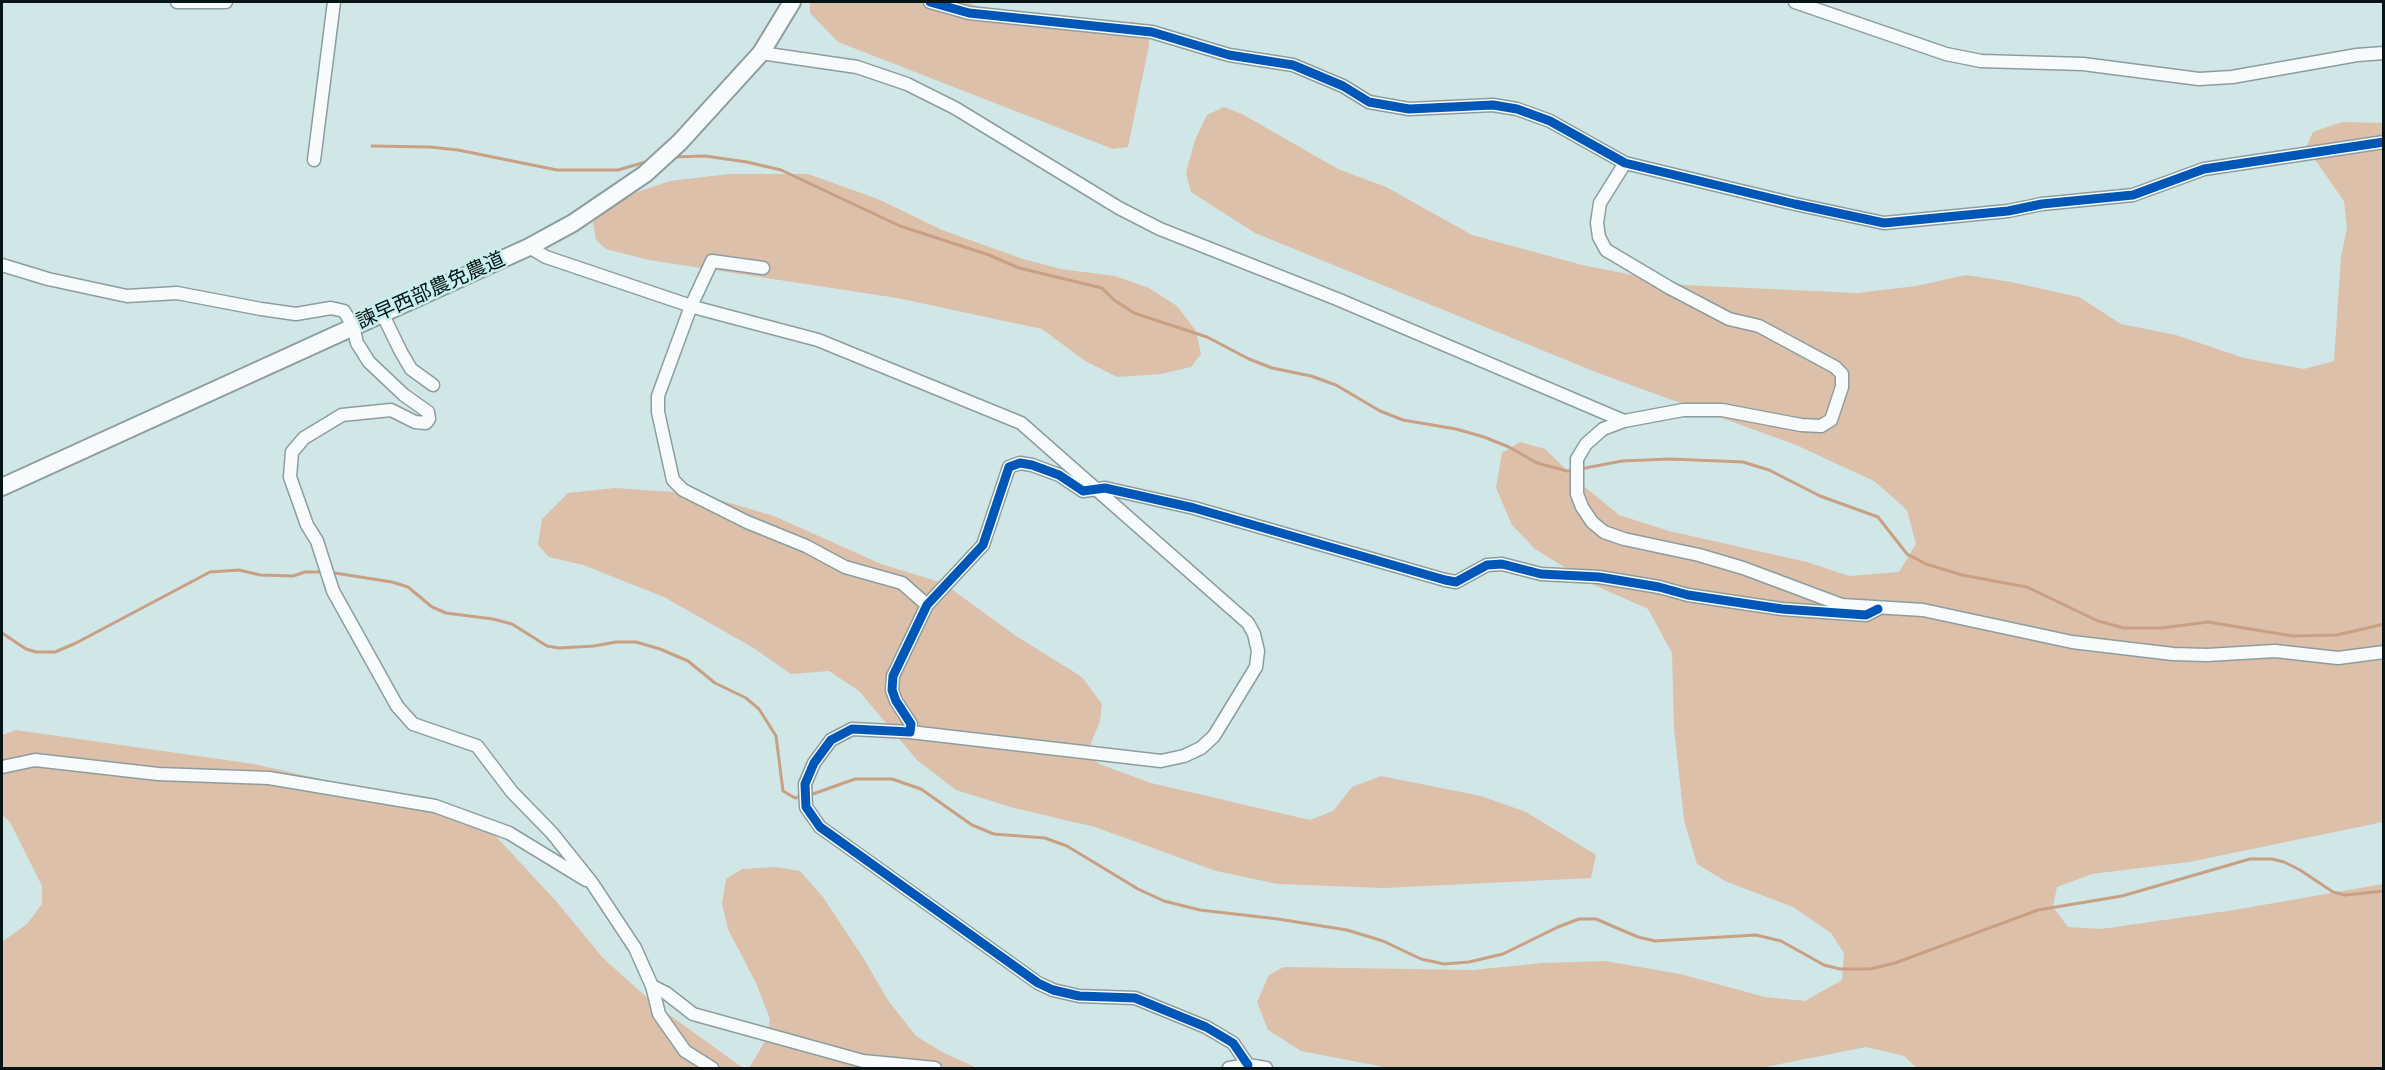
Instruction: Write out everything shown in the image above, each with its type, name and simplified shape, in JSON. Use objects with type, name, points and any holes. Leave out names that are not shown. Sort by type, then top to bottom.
[{"type":"street","points":[[177,2],[226,2]]},
{"type":"street","points":[[314,160],[333,2]]},
{"type":"street","name":"諫早西部農免農道","points":[[2,487],[529,247],[573,223],[645,174],[680,142],[761,53],[792,2]]},
{"type":"street","points":[[930,2],[969,13],[1152,32],[1229,55],[1293,65],[1343,86],[1369,102],[1409,109],[1493,105],[1517,109],[1550,122],[1625,163],[1884,223],[2008,211],[2042,204],[2133,195],[2204,169],[2384,142]]},
{"type":"street","points":[[1795,2],[1946,54],[1980,62],[2083,64],[2199,79],[2232,77],[2357,55],[2384,53]]},
{"type":"street","points":[[761,53],[857,67],[907,84],[955,108],[1119,208],[1160,229],[1326,295],[1624,421]]},
{"type":"street","points":[[1625,163],[1600,203],[1597,224],[1599,237],[1606,250],[1670,288],[1729,319],[1759,326],[1835,367],[1842,374],[1842,387],[1831,420],[1821,426],[1801,425],[1722,410],[1683,410],[1624,421],[1603,429],[1586,444],[1577,459],[1577,494],[1592,522],[1604,532],[1743,568],[1842,605],[1923,610],[2072,642],[2173,654],[2207,655],[2275,651],[2338,658],[2384,652]]},
{"type":"street","points":[[529,247],[546,257],[692,306],[818,340],[1021,423],[1248,623],[1254,634],[1258,651],[1256,667],[1214,736],[1201,748],[1184,756],[1161,761],[910,732],[852,729],[831,740],[814,762],[805,784],[806,807],[820,827],[1038,983],[1053,990],[1079,996],[1135,998],[1206,1027],[1233,1043],[1248,1065]]},
{"type":"street","points":[[763,268],[712,261],[692,306],[658,396],[658,412],[673,480],[683,490],[747,522],[806,546],[845,567],[902,583],[927,605]]},
{"type":"street","points":[[2,264],[48,279],[127,296],[177,293],[296,314],[331,308],[344,312],[353,326],[357,343],[369,362],[404,395],[428,412],[429,419],[426,423],[415,422],[391,410],[342,415],[304,438],[292,452],[291,477],[306,525],[317,541],[333,591],[397,706],[413,724],[477,746],[512,792],[552,833],[592,883],[635,948],[652,986],[659,1014],[685,1052],[712,1068]]},
{"type":"street","points":[[382,313],[411,369],[433,385]]},
{"type":"street","points":[[910,732],[911,724],[896,701],[892,690],[893,676],[927,605],[983,546],[1009,467],[1020,463],[1059,475],[1083,491],[1097,491],[1105,488],[1194,508],[1456,582],[1487,565],[1502,564],[1541,574],[1599,577],[1688,595],[1782,609],[1866,615],[1878,609]]},
{"type":"street","points":[[2,767],[35,760],[158,774],[269,778],[435,806],[509,833],[592,883]]},
{"type":"street","points":[[652,986],[666,993],[693,1014],[863,1060],[934,1068]]},
{"type":"street","points":[[1229,1068],[1248,1065],[1266,1068]]},
{"type":"shaded area","points":[[810,2],[966,2],[994,12],[1104,22],[1133,22],[1149,28],[1149,45],[1128,147],[1113,149],[838,42],[810,13]]},
{"type":"shaded area","points":[[1224,107],[1242,114],[1338,169],[1386,187],[1472,235],[1582,265],[1684,285],[1857,293],[1916,286],[1966,275],[2079,297],[2121,324],[2176,335],[2244,358],[2304,369],[2334,361],[2341,256],[2347,229],[2344,201],[2306,147],[2313,132],[2342,122],[2383,123],[2383,822],[2189,862],[2092,874],[2057,887],[2053,907],[2068,927],[2101,929],[2234,910],[2383,884],[2383,1068],[1917,1068],[1904,1056],[1866,1047],[1760,1068],[1389,1068],[1301,1051],[1268,1030],[1257,1002],[1269,975],[1284,967],[1473,970],[1543,963],[1605,961],[1680,974],[1765,997],[1805,1001],[1842,980],[1844,953],[1831,933],[1793,907],[1725,881],[1697,864],[1684,820],[1674,728],[1672,653],[1648,609],[1590,583],[1535,549],[1512,525],[1496,488],[1502,453],[1520,442],[1545,449],[1580,483],[1619,515],[1669,531],[1807,562],[1849,576],[1899,572],[1916,544],[1907,510],[1874,481],[1796,445],[1598,373],[1255,233],[1191,192],[1186,173],[1195,140],[1207,115]]},
{"type":"shaded area","points":[[729,174],[808,174],[878,199],[942,230],[1023,259],[1061,269],[1115,276],[1149,288],[1177,306],[1196,331],[1201,354],[1191,367],[1161,374],[1117,377],[1085,361],[1042,329],[897,298],[649,260],[606,249],[596,240],[593,221],[622,197],[670,181]]},
{"type":"shaded area","points":[[615,488],[699,494],[774,516],[881,564],[943,583],[1016,636],[1082,677],[1102,704],[1100,721],[1087,753],[1099,764],[1151,783],[1310,820],[1333,811],[1352,787],[1381,776],[1481,796],[1526,812],[1596,855],[1591,878],[1384,888],[1278,884],[1216,871],[1095,827],[1014,808],[956,790],[917,760],[859,691],[829,671],[791,674],[752,647],[664,597],[583,565],[549,557],[538,545],[542,519],[568,493]]},
{"type":"shaded area","points":[[16,730],[254,764],[378,792],[489,829],[556,901],[603,958],[653,1003],[743,1068],[2,1068],[2,942],[27,924],[42,904],[42,886],[10,822],[2,815],[2,735]]},
{"type":"shaded area","points":[[775,867],[800,871],[823,897],[887,999],[916,1036],[942,1052],[977,1068],[749,1068],[767,1038],[770,1019],[756,983],[728,929],[722,904],[726,879],[742,869]]},
{"type":"waterway","points":[[372,146],[458,150],[557,170],[618,170],[649,161]]},
{"type":"waterway","points":[[673,157],[705,156],[781,170],[900,226],[989,255],[1019,268],[1102,288],[1114,300],[1134,313],[1207,337],[1272,368],[1311,376],[1336,385],[1380,411],[1403,420],[1456,429],[1484,437],[1509,447],[1537,463],[1567,471],[1574,470]]},
{"type":"waterway","points":[[1580,469],[1622,461],[1670,459],[1743,462],[1769,470],[1820,496],[1878,517],[1907,554],[1926,564],[1962,575],[2027,587],[2098,621],[2124,628],[2162,628],[2208,622],[2293,636],[2337,635],[2384,624]]},
{"type":"waterway","points":[[2,633],[26,649],[36,652],[55,652],[210,572],[239,570],[260,575],[293,576],[305,572],[324,572]]},
{"type":"waterway","points":[[335,573],[392,582],[408,587],[432,607],[446,613],[493,619],[512,624],[547,646],[559,648],[636,642],[688,661],[715,683],[746,698],[759,709],[776,736],[783,791],[795,798],[798,797]]},
{"type":"waterway","points":[[813,794],[855,779],[892,779],[921,789],[972,825],[994,834],[1045,838],[1067,846],[1138,889],[1164,901],[1200,910],[1347,930],[1383,941],[1421,959],[1444,964],[1469,962],[1503,954],[1579,919],[1596,919],[1638,937],[1655,941],[1756,935],[1781,941],[1824,965],[1840,969],[1870,969],[1895,963],[2038,910],[2122,896],[2250,859],[2272,859],[2284,862],[2333,892],[2345,895],[2384,891]]},
{"type":"cycle path","points":[[930,2],[969,13],[1152,32],[1229,55],[1293,65],[1343,86],[1369,102],[1409,109],[1493,105],[1517,109],[1550,121],[1625,163],[1884,223],[2008,211],[2042,204],[2133,195],[2204,169],[2384,142]]},
{"type":"cycle path","points":[[1248,1065],[1233,1043],[1206,1027],[1135,998],[1079,996],[1053,990],[1038,983],[820,827],[806,807],[805,784],[814,763],[831,740],[852,729],[910,732],[911,724],[896,701],[892,690],[893,676],[927,605],[983,545],[1009,467],[1020,463],[1032,465],[1059,475],[1083,491],[1105,488],[1194,508],[1456,582],[1487,565],[1502,564],[1541,574],[1599,577],[1659,587],[1688,595],[1782,609],[1866,615],[1878,609]]}]
